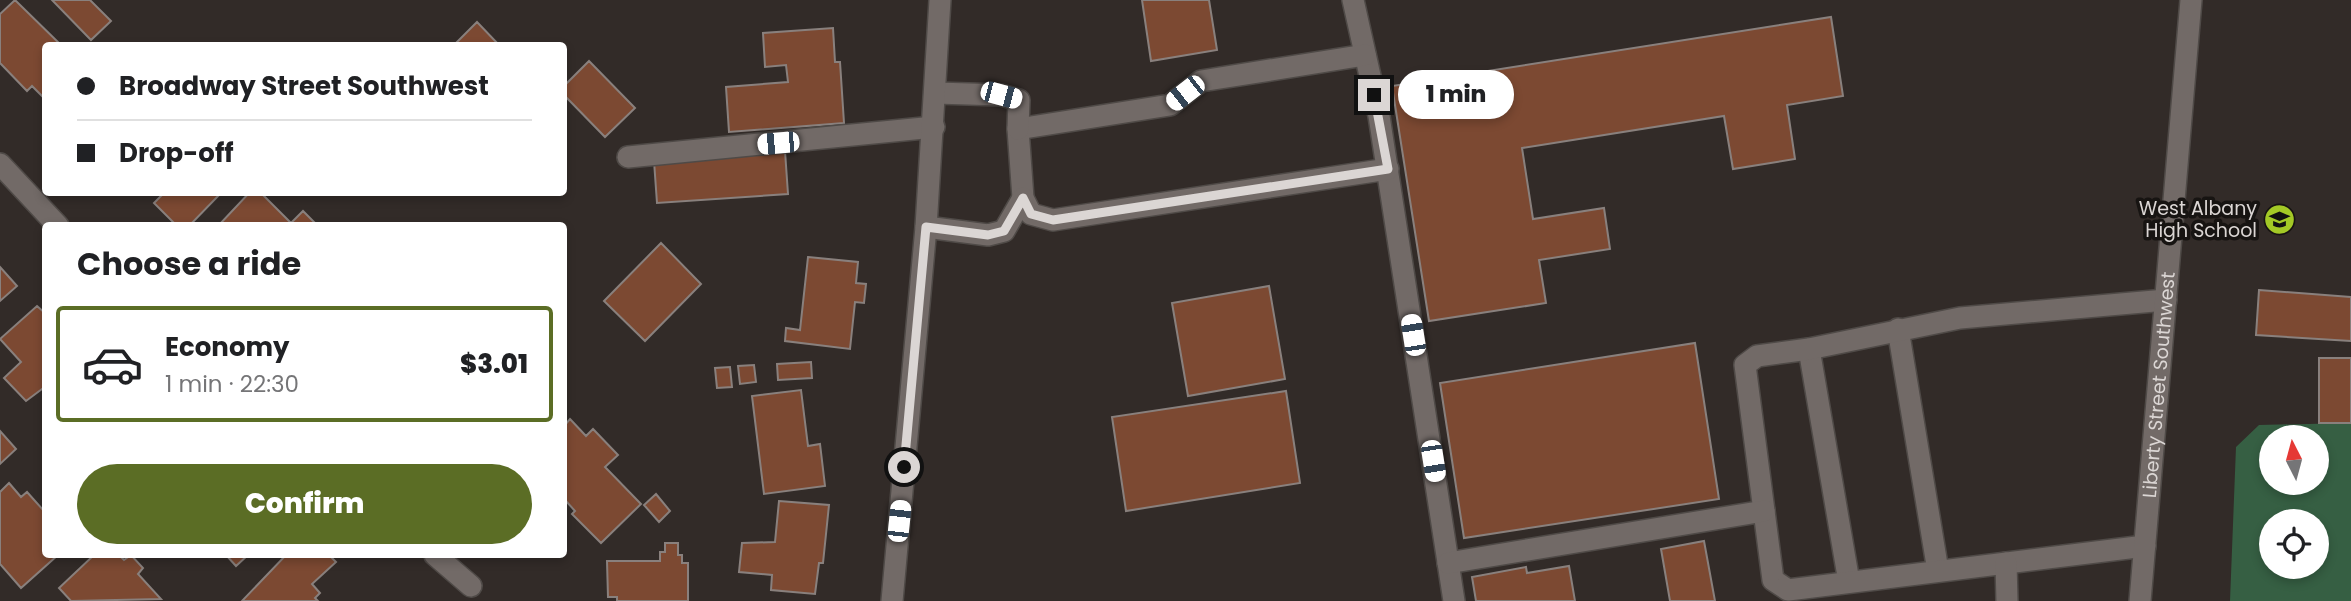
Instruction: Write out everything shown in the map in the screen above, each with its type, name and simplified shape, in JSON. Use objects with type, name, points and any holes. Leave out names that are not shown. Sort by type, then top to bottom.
[{"type":"street","points":[[892,601],[934,127],[940,0]]},
{"type":"street","points":[[1353,0],[1388,169],[1454,601]]},
{"type":"street","name":"Liberty Street Southwest","points":[[2140,601],[2191,0]]},
{"type":"street","points":[[1018,129],[1170,105],[1201,81],[1365,55]]},
{"type":"street","points":[[936,93],[1001,95],[1019,100],[1018,129],[1023,198],[1031,214],[1053,220],[1388,169]]},
{"type":"street","points":[[628,157],[934,127]]},
{"type":"street","points":[[0,163],[54,222]]},
{"type":"street","points":[[926,227],[988,235],[1004,231],[1023,198]]},
{"type":"street","points":[[2145,546],[1788,590],[1773,580],[1745,365],[1757,356],[1809,349],[1960,318],[2166,300]]},
{"type":"street","points":[[1898,329],[1938,571]]},
{"type":"street","points":[[1809,349],[1849,582]]},
{"type":"street","points":[[1448,563],[1764,511]]},
{"type":"street","points":[[438,558],[471,586]]},
{"type":"street","points":[[2006,563],[2007,601]]},
{"type":"green space","points":[[2351,423],[2351,601],[2230,601],[2236,447],[2259,425]]},
{"type":"building","points":[[15,0],[58,42],[42,42],[42,96],[32,86],[27,91],[0,63],[0,14]]},
{"type":"building","points":[[52,0],[90,0],[111,21],[91,40]]},
{"type":"building","points":[[1142,0],[1209,0],[1217,50],[1151,61]]},
{"type":"building","points":[[1831,17],[1843,96],[1787,105],[1795,159],[1733,169],[1724,116],[1522,148],[1533,219],[1604,208],[1610,249],[1539,260],[1546,303],[1429,321],[1392,86]]},
{"type":"building","points":[[477,22],[496,42],[457,42]]},
{"type":"building","points":[[833,28],[835,62],[840,62],[844,123],[729,132],[726,87],[788,82],[786,65],[765,67],[763,33]]},
{"type":"building","points":[[589,61],[635,108],[605,137],[567,98],[567,83]]},
{"type":"building","points":[[785,151],[788,194],[657,203],[654,161]]},
{"type":"building","points":[[161,196],[218,196],[193,222],[173,222],[154,203]]},
{"type":"building","points":[[246,196],[264,196],[290,222],[222,222]]},
{"type":"building","points":[[303,211],[314,222],[292,222]]},
{"type":"building","points":[[661,243],[701,284],[645,341],[604,301]]},
{"type":"building","points":[[808,257],[858,262],[856,283],[866,284],[864,303],[855,302],[850,349],[785,341],[786,328],[800,330]]},
{"type":"building","points":[[0,267],[17,286],[0,301]]},
{"type":"building","points":[[1269,286],[1285,379],[1188,396],[1172,303]]},
{"type":"building","points":[[2259,290],[2351,297],[2351,341],[2256,335]]},
{"type":"building","points":[[37,306],[42,310],[42,389],[26,401],[4,378],[21,362],[0,339]]},
{"type":"building","points":[[1695,343],[1719,499],[1464,538],[1440,383]]},
{"type":"building","points":[[2319,358],[2351,358],[2351,423],[2319,423]]},
{"type":"building","points":[[811,362],[812,378],[778,380],[777,364]]},
{"type":"building","points":[[754,365],[756,382],[740,384],[738,366]]},
{"type":"building","points":[[730,367],[732,387],[717,388],[715,368]]},
{"type":"building","points":[[801,390],[808,446],[820,444],[825,486],[764,494],[752,396]]},
{"type":"building","points":[[1286,391],[1300,483],[1126,511],[1112,417]]},
{"type":"building","points":[[570,419],[586,436],[593,429],[618,455],[605,467],[641,504],[601,543],[572,514],[575,511],[567,502],[567,422]]},
{"type":"building","points":[[0,431],[16,449],[0,464]]},
{"type":"building","points":[[9,483],[21,497],[27,492],[42,509],[42,558],[55,558],[21,588],[0,564],[0,492]]},
{"type":"building","points":[[656,494],[670,511],[659,522],[644,505]]},
{"type":"building","points":[[779,501],[829,505],[823,563],[819,563],[815,594],[771,590],[772,575],[739,572],[742,543],[775,542]]},
{"type":"building","points":[[1704,541],[1715,601],[1670,601],[1661,549]]},
{"type":"building","points":[[665,543],[678,543],[678,555],[682,555],[682,563],[688,563],[688,601],[617,601],[617,597],[608,597],[607,561],[660,561],[660,552],[665,552]]},
{"type":"building","points":[[91,558],[134,558],[143,568],[138,574],[161,599],[71,601],[59,588]]},
{"type":"building","points":[[229,558],[245,558],[236,566]]},
{"type":"building","points":[[283,558],[332,558],[336,562],[312,584],[320,593],[315,598],[318,601],[242,601]]},
{"type":"building","points":[[1569,566],[1575,601],[1476,601],[1472,577],[1526,567],[1527,573]]},
{"type":"place","name":"West Albany High School","points":[[2280,219]]},
{"type":"route","points":[[904,467],[926,227],[988,235],[1004,231],[1023,198],[1031,214],[1053,220],[1273,184],[1388,169],[1374,95]]}]
